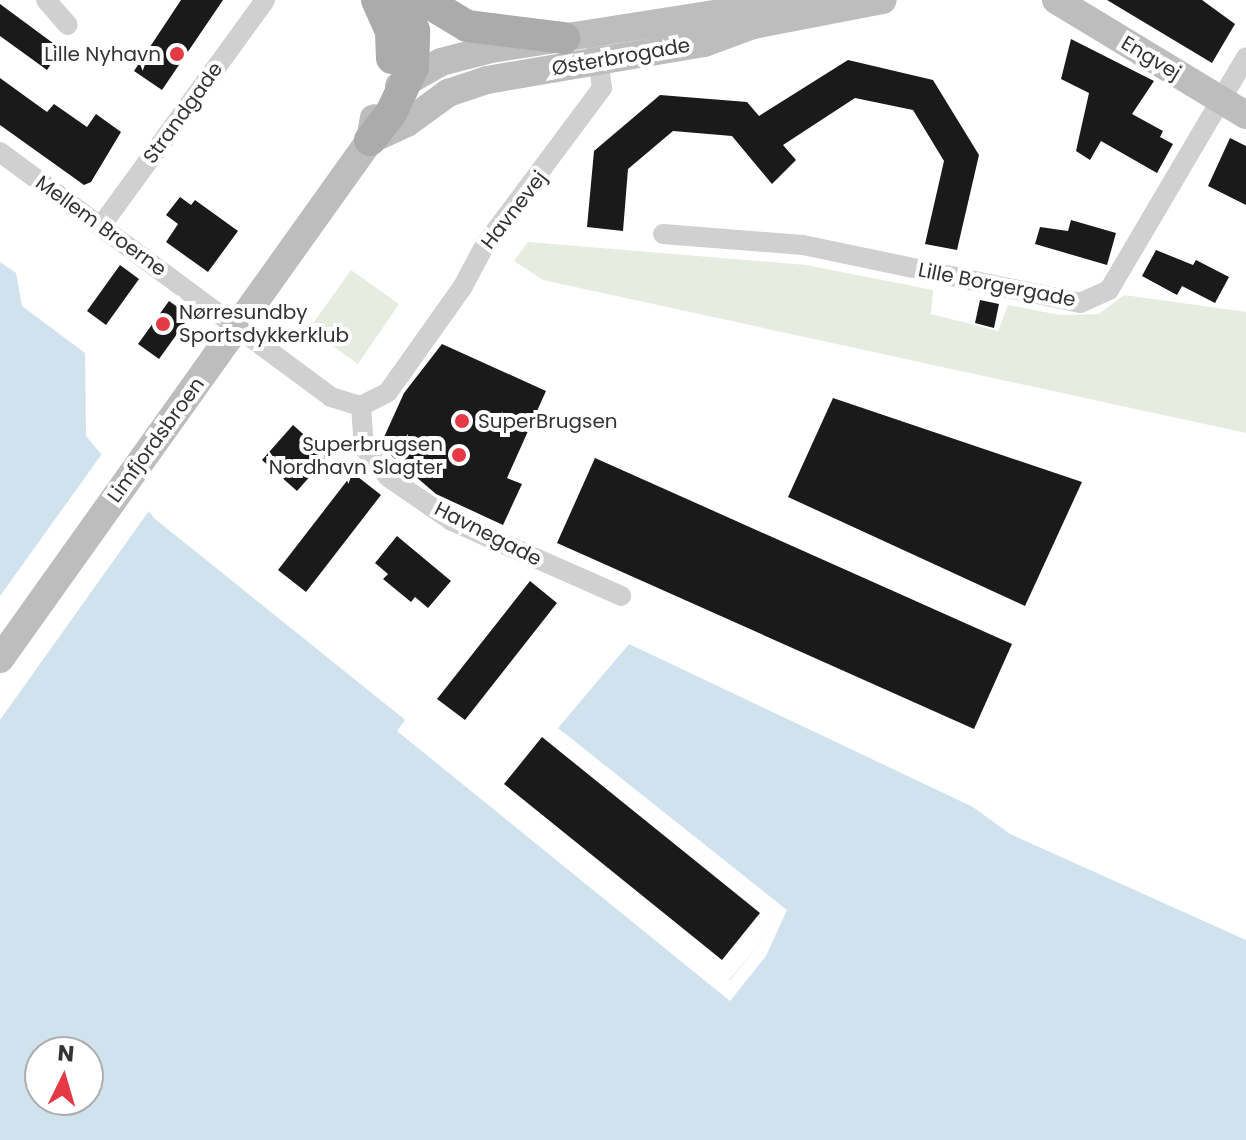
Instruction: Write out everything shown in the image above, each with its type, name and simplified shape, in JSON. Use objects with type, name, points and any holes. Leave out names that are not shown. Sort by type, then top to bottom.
[{"type":"main road","points":[[377,0],[393,45],[383,99]]},
{"type":"main road","points":[[369,142],[410,77],[414,31],[403,0]]},
{"type":"main road","points":[[424,0],[467,26],[579,36]]},
{"type":"main road","name":"Østerbrogade","points":[[383,99],[410,77],[461,55],[803,0]]},
{"type":"main road","name":"Østerbrogade","points":[[369,142],[470,85],[598,62],[883,0]]},
{"type":"main road","name":"Engvej","points":[[1056,0],[1246,115]]},
{"type":"main road","name":"Limfjordsbroen","points":[[0,659],[369,142],[383,99]]},
{"type":"street","points":[[46,0],[68,25]]},
{"type":"street","name":"Strandgade","points":[[101,226],[265,0]]},
{"type":"street","name":"Havnevej","points":[[361,406],[388,392],[462,288],[485,245],[565,143],[602,88],[598,62],[579,36]]},
{"type":"street","name":"Lille Borgergade","points":[[663,234],[803,245],[1080,303],[1109,290],[1246,57]]},
{"type":"street","name":"Mellem Broerne","points":[[0,152],[331,397],[361,406]]},
{"type":"street","name":"Havnegade","points":[[361,406],[364,448],[388,477],[452,521],[621,596]]},
{"type":"shaded area","points":[[528,242],[806,265],[933,290],[931,314],[998,331],[1008,305],[1060,315],[1099,314],[1124,295],[1246,312],[1246,433],[543,280],[514,261]]},
{"type":"shaded area","points":[[351,270],[399,304],[358,364],[309,329]]},
{"type":"water","points":[[0,262],[16,273],[22,306],[85,353],[86,436],[155,519],[729,980],[757,947],[775,912],[553,734],[629,644],[973,807],[1010,834],[1246,940],[1246,1140],[0,1140]]},
{"type":"pier","points":[[104,451],[151,508],[0,720],[0,596]]},
{"type":"pier","points":[[406,719],[730,980],[757,947],[775,912],[553,734],[558,728],[787,910],[766,956],[730,1001],[397,731]]},
{"type":"building","points":[[181,0],[223,0],[162,90],[134,71]]},
{"type":"building","points":[[1107,0],[1202,0],[1235,24],[1212,63]]},
{"type":"building","points":[[0,4],[61,49],[47,70],[0,36]]},
{"type":"building","points":[[1071,39],[1154,81],[1132,114],[1163,131],[1160,137],[1173,144],[1157,173],[1101,141],[1090,160],[1076,151],[1089,93],[1061,79]]},
{"type":"building","points":[[848,60],[933,80],[979,155],[957,250],[925,244],[944,161],[913,110],[855,98],[783,145],[796,160],[772,184],[732,136],[673,131],[628,169],[623,231],[587,227],[594,151],[660,95],[747,102],[759,116]]},
{"type":"building","points":[[0,78],[47,112],[54,104],[87,127],[96,114],[121,132],[91,182],[84,185],[0,125]]},
{"type":"building","points":[[1230,138],[1246,146],[1246,205],[1208,186]]},
{"type":"building","points":[[180,197],[191,205],[195,200],[238,231],[208,272],[166,242],[178,224],[166,215]]},
{"type":"building","points":[[1071,220],[1116,233],[1107,265],[1035,244],[1040,227],[1068,231]]},
{"type":"building","points":[[1156,250],[1193,265],[1196,260],[1229,277],[1215,303],[1182,286],[1177,295],[1142,276]]},
{"type":"building","points":[[120,265],[139,279],[106,325],[87,311]]},
{"type":"building","points":[[980,300],[999,304],[994,328],[975,323]]},
{"type":"building","points":[[169,301],[190,316],[159,359],[138,344]]},
{"type":"building","name":"SuperBrugsen","points":[[442,344],[546,391],[507,478],[522,484],[503,525],[436,494],[380,446],[404,393]]},
{"type":"building","points":[[833,398],[1082,482],[1025,606],[788,497]]},
{"type":"building","points":[[293,425],[328,456],[297,491],[262,460]]},
{"type":"building","points":[[595,458],[1012,644],[974,729],[557,543]]},
{"type":"building","points":[[353,473],[381,495],[306,592],[278,570]]},
{"type":"building","points":[[397,536],[451,581],[428,608],[415,597],[411,602],[383,579],[388,574],[375,563]]},
{"type":"building","points":[[530,581],[557,603],[465,720],[437,699]]},
{"type":"building","points":[[542,737],[760,913],[722,960],[504,784]]},
{"type":"place","name":"Lille Nyhavn","points":[[177,54]]},
{"type":"place","name":"Nørresundby Sportsdykkerklub","points":[[163,324]]},
{"type":"place","name":"SuperBrugsen","points":[[462,421]]},
{"type":"place","name":"Superbrugsen Nordhavn Slagter","points":[[459,455]]}]
